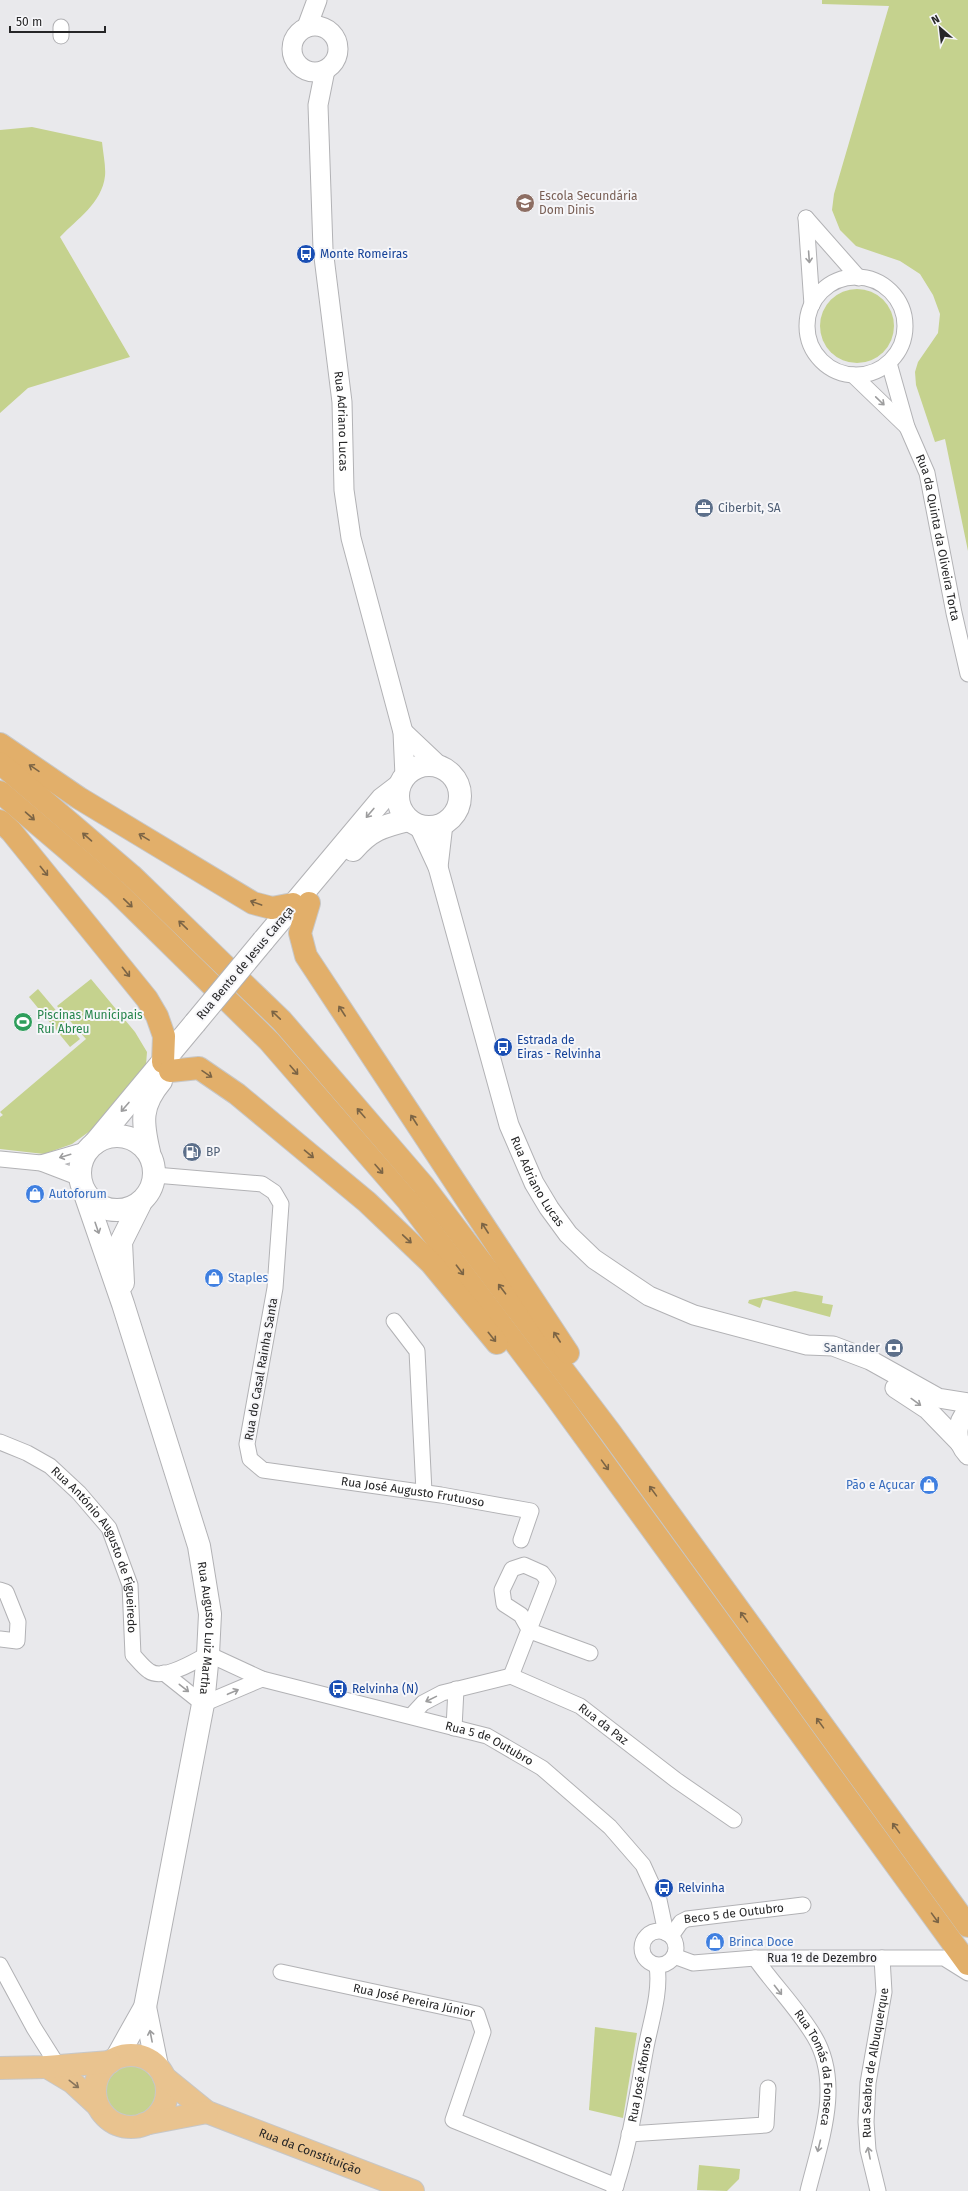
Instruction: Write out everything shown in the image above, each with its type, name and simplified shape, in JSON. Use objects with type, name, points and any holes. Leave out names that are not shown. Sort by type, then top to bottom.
[{"type":"highway","points":[[0,744],[79,798],[253,903],[272,908],[301,904],[300,933],[306,956],[570,1358],[610,1432]]},
{"type":"highway","points":[[0,763],[131,875],[282,1020],[423,1185],[610,1432],[968,1926]]},
{"type":"highway","points":[[0,792],[114,889],[269,1041],[408,1201],[591,1446],[761,1682],[913,1886],[968,1964]]},
{"type":"highway","points":[[0,821],[11,831],[147,999],[157,1016],[164,1036],[166,1066],[199,1068],[237,1094],[367,1202],[431,1263],[523,1374],[591,1446]]},
{"type":"main road","points":[[402,781],[420,766],[439,766],[449,772],[456,780],[460,794],[458,808],[453,817],[443,824],[435,827],[414,823]]},
{"type":"main road","name":"Rua Adriano Lucas","points":[[402,781],[398,805],[414,823]]},
{"type":"main road","name":"Rua Bento de Jesus Caraça","points":[[92,1146],[200,1027],[301,904],[382,799],[402,781]]},
{"type":"main road","name":"Rua Bento de Jesus Caraça","points":[[301,904],[365,836],[384,826],[414,823]]},
{"type":"main road","name":"Rua Bento de Jesus Caraça","points":[[149,1152],[143,1123],[147,1104],[166,1066]]},
{"type":"main road","points":[[118,1136],[130,1138],[149,1152],[154,1163],[155,1175],[148,1196],[140,1204],[128,1210],[115,1211],[103,1208],[92,1201],[82,1185],[81,1162],[92,1146],[106,1137],[118,1136]]},
{"type":"main road","name":"Rua Augusto Luiz Martha","points":[[82,1185],[123,1304],[199,1546],[210,1614],[203,1704],[145,2007],[113,2059]]},
{"type":"main road","name":"Rua Augusto Luiz Martha","points":[[123,1304],[121,1242],[140,1204]]},
{"type":"main road","name":"Rua Augusto Luiz Martha","points":[[145,2007],[160,2072]]},
{"type":"main road","points":[[0,2068],[53,2067],[113,2059],[131,2055],[145,2058],[160,2072],[167,2091],[164,2105],[156,2116],[144,2124]]},
{"type":"main road","points":[[97,2105],[94,2093],[96,2081],[101,2070],[113,2059]]},
{"type":"main road","points":[[53,2067],[97,2105],[105,2116],[117,2124],[131,2127],[207,2112]]},
{"type":"main road","name":"Rua da Constituição","points":[[160,2072],[207,2112],[413,2191]]},
{"type":"street","name":"Rua Adriano Lucas","points":[[315,27],[317,0]]},
{"type":"street","points":[[315,27],[328,0]]},
{"type":"street","name":"Rua Adriano Lucas","points":[[315,27],[296,36],[292,51],[294,58],[303,69],[318,105]]},
{"type":"street","name":"Rua Adriano Lucas","points":[[315,27],[335,37],[338,52],[332,66],[325,70],[318,105],[323,250],[342,402],[344,490],[352,538],[403,732],[402,781]]},
{"type":"street","points":[[303,69],[311,72],[325,70]]},
{"type":"street","points":[[812,305],[806,218],[859,278]]},
{"type":"street","points":[[859,278],[869,279],[886,288],[898,302],[902,310],[905,324],[904,339],[895,356],[889,363],[872,372],[853,375],[831,368],[814,351],[810,342],[807,323],[812,305],[817,297],[832,284],[845,279],[859,278]]},
{"type":"street","name":"Rua da Quinta da Oliveira Torta","points":[[889,363],[908,427],[927,473],[954,613],[968,674]]},
{"type":"street","name":"Rua da Quinta da Oliveira Torta","points":[[853,375],[908,427]]},
{"type":"street","points":[[403,732],[439,766]]},
{"type":"street","name":"Rua Adriano Lucas","points":[[414,823],[438,867],[509,1125],[534,1183],[549,1208],[568,1234],[594,1259],[649,1296],[694,1314],[808,1345],[833,1346],[870,1360],[938,1398],[968,1403]]},
{"type":"street","name":"Rua Adriano Lucas","points":[[438,867],[443,824]]},
{"type":"street","points":[[41,1163],[92,1146]]},
{"type":"street","points":[[0,1159],[41,1163],[82,1185]]},
{"type":"street","name":"Rua do Casal Rainha Santa","points":[[155,1175],[262,1184],[274,1192],[281,1204],[275,1288],[247,1444],[250,1459],[263,1470]]},
{"type":"street","points":[[394,1321],[417,1350],[424,1492]]},
{"type":"street","name":"Rua Adriano Lucas","points":[[808,1345],[828,1358],[865,1372],[909,1396],[942,1423],[964,1449]]},
{"type":"street","points":[[964,1449],[958,1434],[959,1424],[968,1410]]},
{"type":"street","name":"Rua António Augusto de Figueiredo","points":[[0,1442],[27,1453],[50,1466],[79,1493],[109,1528],[130,1585],[133,1655],[150,1672],[164,1673],[203,1704]]},
{"type":"street","name":"Rua José Augusto Frutuoso","points":[[263,1470],[424,1492],[531,1511],[521,1540]]},
{"type":"street","points":[[0,1590],[6,1592],[18,1622],[17,1641],[0,1639]]},
{"type":"street","points":[[411,1716],[423,1703],[456,1689],[511,1676],[530,1630],[590,1653]]},
{"type":"street","points":[[164,1673],[186,1666],[208,1654]]},
{"type":"street","name":"Rua 5 de Outubro","points":[[208,1654],[262,1679],[488,1736],[542,1768],[610,1827],[643,1865],[659,1900],[668,1934]]},
{"type":"street","name":"Rua da Paz","points":[[511,1676],[580,1706],[676,1780],[734,1820]]},
{"type":"street","points":[[203,1704],[262,1679]]},
{"type":"street","points":[[454,1728],[456,1689]]},
{"type":"street","points":[[646,1937],[659,1900]]},
{"type":"street","name":"Beco 5 de Outubro","points":[[668,1934],[687,1919],[803,1905]]},
{"type":"street","points":[[652,1933],[668,1934],[676,1946],[674,1956],[670,1962],[657,1966],[651,1964],[643,1955],[642,1942],[652,1933]]},
{"type":"street","name":"Rua 1º de Dezembro","points":[[674,1956],[693,1963],[755,1958],[944,1958],[968,1973]]},
{"type":"street","name":"Rua Tomás da Fonseca","points":[[755,1958],[815,2037],[827,2068],[830,2093],[808,2191]]},
{"type":"street","name":"Rua Seabra de Albuquerque","points":[[878,2191],[868,2150],[866,2122],[868,2083],[884,1992],[882,1958]]},
{"type":"street","points":[[0,1965],[53,2067]]},
{"type":"street","name":"Rua José Afonso","points":[[615,2188],[629,2134],[659,1979],[657,1966]]},
{"type":"street","name":"Rua José Pereira Júnior","points":[[282,1972],[477,2014],[483,2032],[453,2120],[615,2188]]},
{"type":"street","points":[[629,2134],[766,2125],[768,2088]]},
{"type":"green space","points":[[822,0],[968,0],[968,551],[945,439],[935,442],[916,385],[915,372],[918,362],[938,333],[940,314],[933,295],[920,274],[900,261],[856,246],[840,230],[832,210],[834,194],[889,6],[822,4]]},
{"type":"green space","points":[[32,127],[102,142],[105,164],[103,186],[88,210],[60,237],[130,357],[28,388],[0,413],[0,130]]},
{"type":"green space","points":[[857,289],[871,292],[883,300],[891,312],[894,326],[891,340],[883,352],[871,360],[857,363],[843,360],[831,352],[823,340],[820,326],[823,312],[831,300],[843,292]]},
{"type":"green space","points":[[91,979],[135,1032],[147,1052],[146,1065],[129,1089],[90,1131],[72,1144],[44,1154],[0,1149],[0,1117],[3,1115],[0,1112],[86,1039],[57,1006]]},
{"type":"green space","points":[[38,989],[80,1039],[70,1047],[29,997]]},
{"type":"green space","points":[[795,1291],[823,1296],[822,1303],[833,1305],[830,1317],[763,1299],[760,1308],[748,1303],[749,1300]]},
{"type":"green space","points":[[595,2027],[637,2033],[623,2118],[589,2110]]},
{"type":"green space","points":[[131,2061],[147,2066],[155,2074],[160,2090],[155,2106],[147,2114],[131,2119],[115,2114],[107,2106],[102,2090],[107,2074],[115,2066]]},
{"type":"green space","points":[[699,2165],[740,2169],[739,2179],[727,2191],[697,2190]]},
{"type":"place","name":"Escola Secundária Dom Dinis","points":[[525,203]]},
{"type":"place","name":"Monte Romeiras","points":[[306,254]]},
{"type":"place","name":"Ciberbit, SA","points":[[704,508]]},
{"type":"place","name":"Piscinas Municipais Rui Abreu","points":[[23,1022]]},
{"type":"place","name":"Estrada de Eiras - Relvinha","points":[[503,1047]]},
{"type":"place","name":"BP","points":[[192,1152]]},
{"type":"place","name":"Autoforum","points":[[35,1194]]},
{"type":"place","name":"Staples","points":[[214,1278]]},
{"type":"place","name":"Santander","points":[[894,1348]]},
{"type":"place","name":"Pão e Açucar","points":[[929,1485]]},
{"type":"place","name":"Relvinha (N)","points":[[338,1689]]},
{"type":"place","name":"Relvinha","points":[[664,1888]]},
{"type":"place","name":"Brinca Doce","points":[[715,1942]]}]
